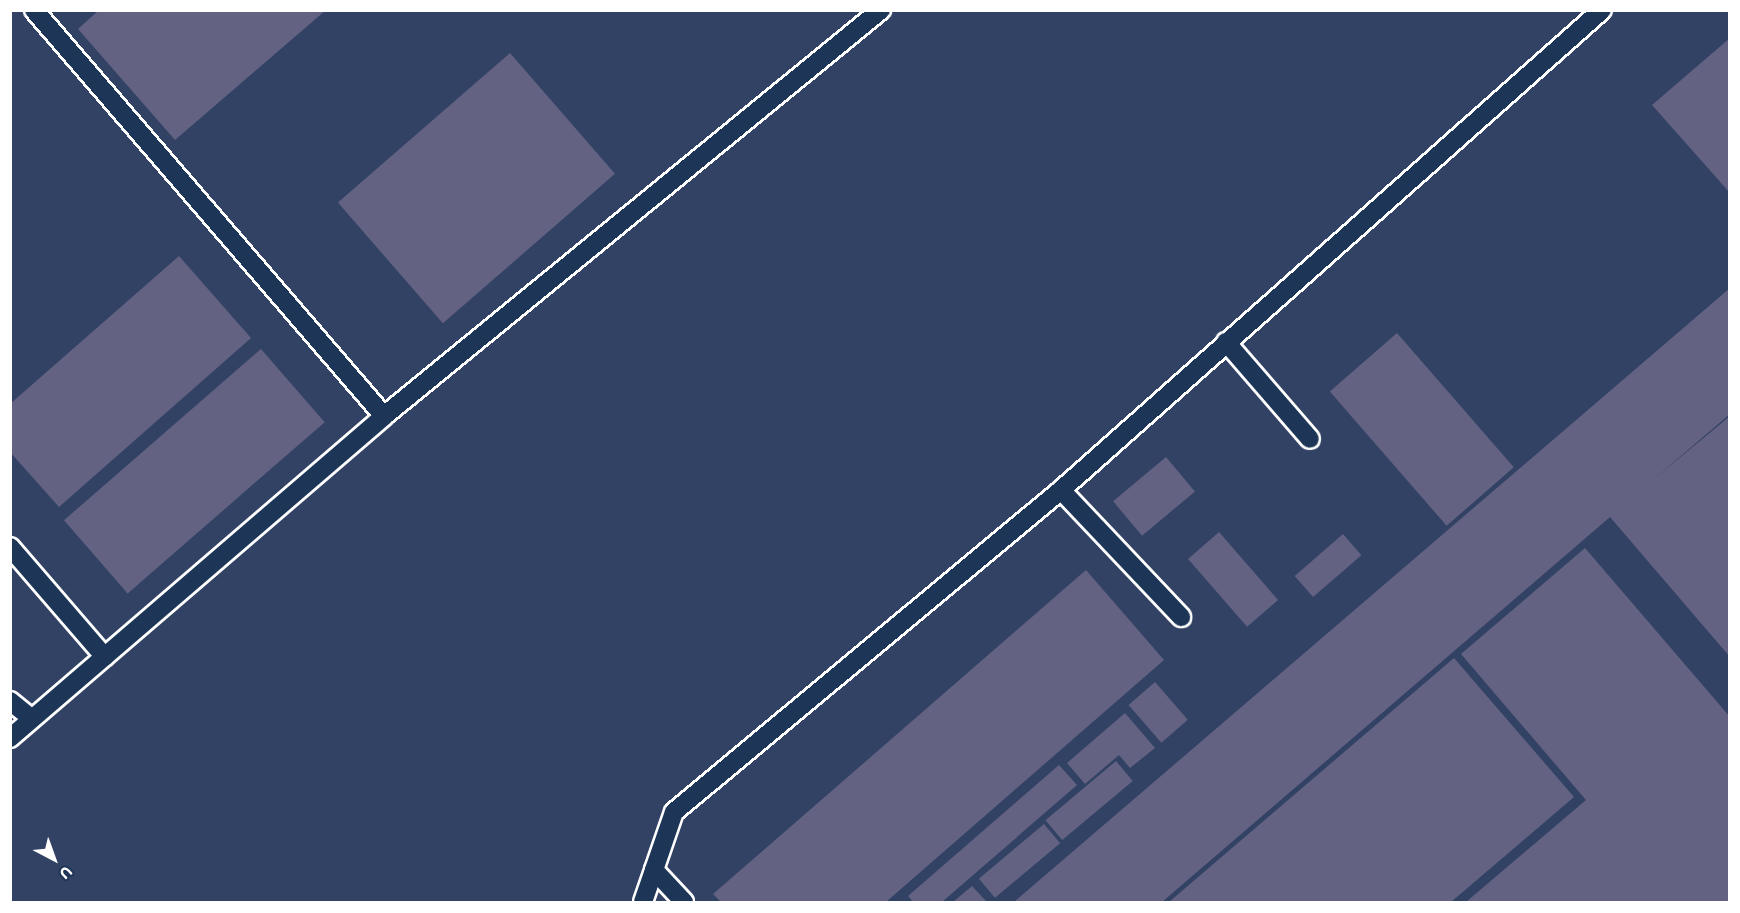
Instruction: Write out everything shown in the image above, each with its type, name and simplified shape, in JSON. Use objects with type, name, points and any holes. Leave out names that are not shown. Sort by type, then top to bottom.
[{"type":"lane","points":[[34,10],[384,416]]},
{"type":"lane","points":[[10,738],[384,416],[881,10]]},
{"type":"lane","points":[[643,903],[674,812],[1061,490],[1590,14]]},
{"type":"lane","points":[[1226,342],[1310,439]]},
{"type":"lane","points":[[1061,490],[1181,617]]},
{"type":"lane","points":[[10,547],[105,657]]},
{"type":"lane","points":[[10,700],[32,719]]},
{"type":"lane","points":[[654,870],[684,903]]},
{"type":"shaded area","points":[[10,11],[1729,11],[1729,902],[10,902]]},
{"type":"building","points":[[99,10],[326,10],[175,140],[78,29]]},
{"type":"building","points":[[1730,38],[1730,193],[1652,105]]},
{"type":"building","points":[[510,53],[615,174],[443,323],[338,203]]},
{"type":"building","points":[[179,256],[251,338],[59,507],[10,452],[10,404]]},
{"type":"building","points":[[1730,288],[1730,414],[1654,479],[1730,416],[1730,657],[1610,517],[1162,902],[1014,902]]},
{"type":"building","points":[[1397,333],[1514,467],[1447,526],[1330,391]]},
{"type":"building","points":[[261,349],[325,422],[128,593],[64,520]]},
{"type":"building","points":[[1166,457],[1195,491],[1142,536],[1113,501]]},
{"type":"building","points":[[1219,532],[1278,600],[1247,627],[1188,559]]},
{"type":"building","points":[[1343,534],[1361,555],[1313,597],[1295,576]]},
{"type":"building","points":[[1585,548],[1730,717],[1730,902],[1466,902],[1586,800],[1461,654]]},
{"type":"building","points":[[1086,570],[1164,660],[886,902],[721,902],[713,894]]},
{"type":"building","points":[[1454,658],[1574,797],[1451,902],[1169,902]]},
{"type":"building","points":[[1155,682],[1188,720],[1161,743],[1129,705]]},
{"type":"building","points":[[1125,713],[1155,748],[1130,768],[1119,755],[1085,784],[1067,763]]},
{"type":"building","points":[[1116,761],[1133,781],[1062,840],[1046,820]]},
{"type":"building","points":[[1059,765],[1077,785],[942,902],[913,902],[908,896]]},
{"type":"building","points":[[1044,824],[1060,843],[995,898],[979,879]]},
{"type":"building","points":[[972,886],[987,902],[953,902]]}]
